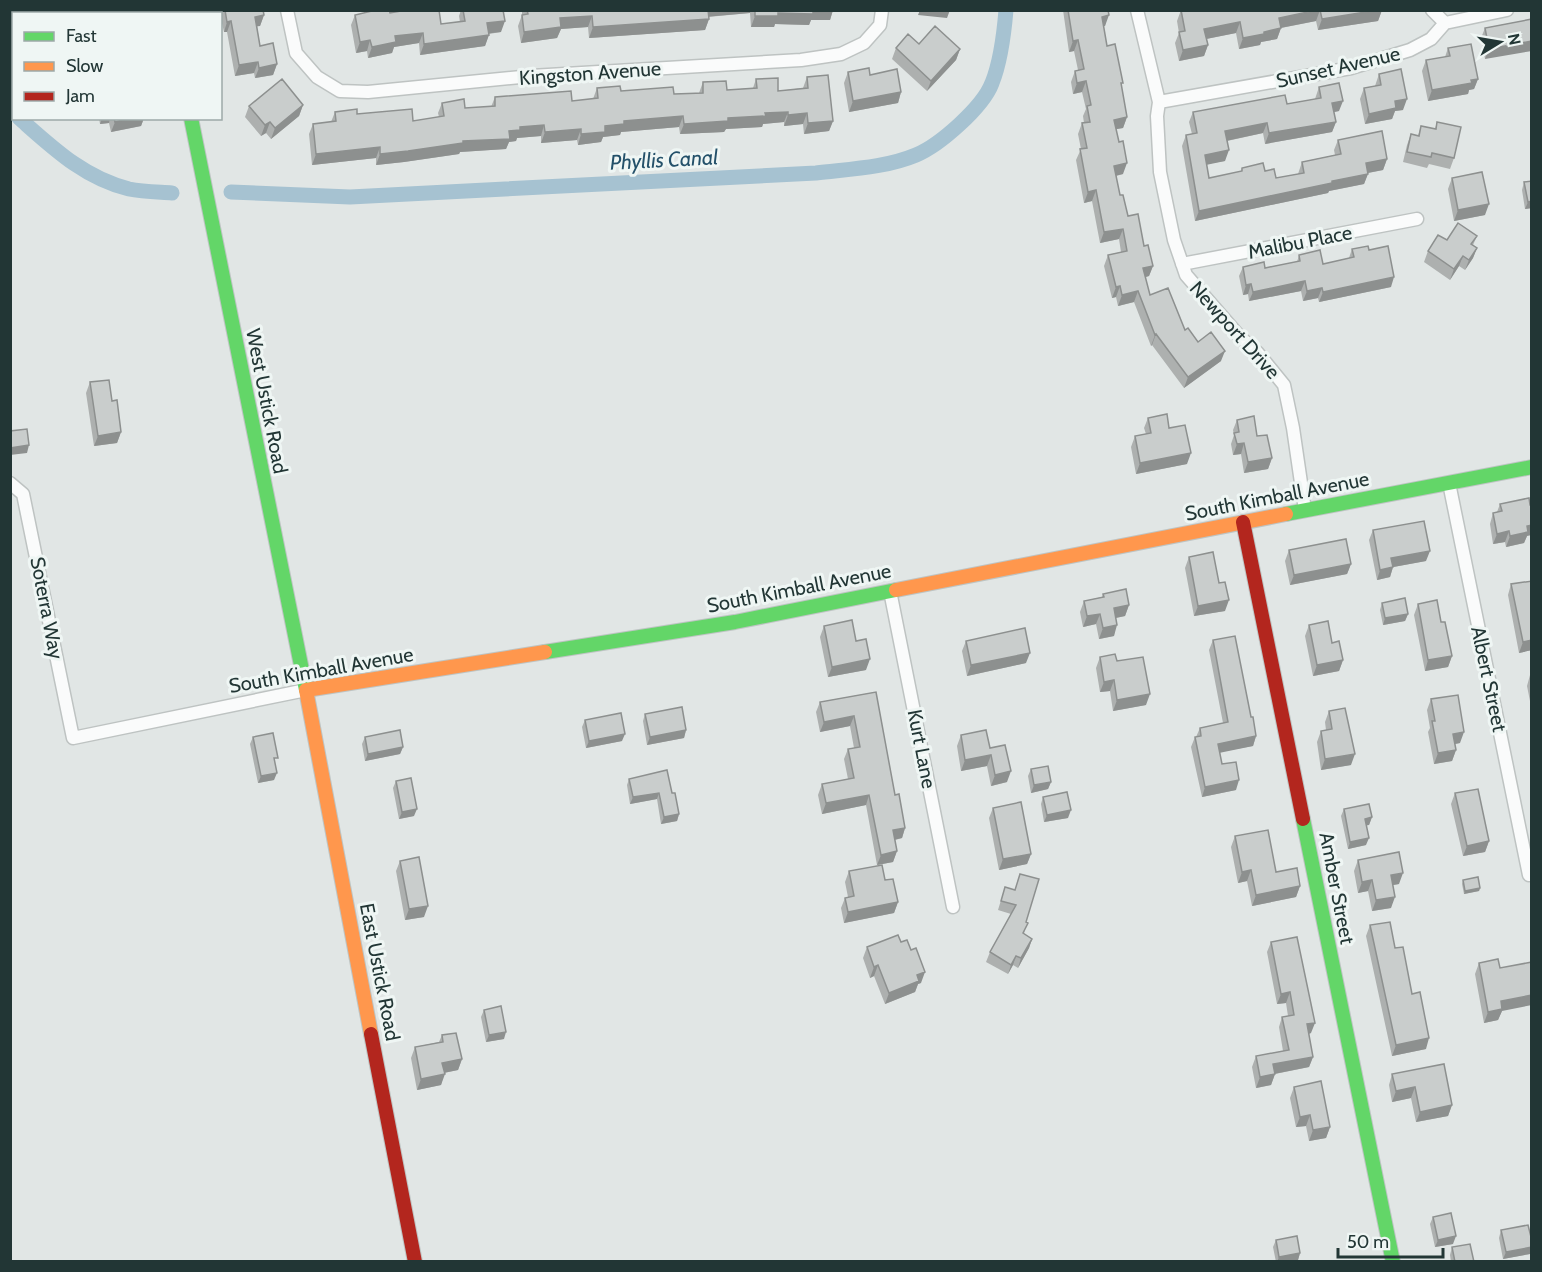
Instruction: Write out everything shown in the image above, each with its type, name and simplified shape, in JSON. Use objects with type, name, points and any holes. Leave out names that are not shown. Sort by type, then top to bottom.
[{"type":"street","name":"Kingston Avenue","points":[[287,10],[296,53],[316,76],[340,91],[368,92],[531,76],[801,60],[841,54],[864,43],[880,25],[882,10]]},
{"type":"street","name":"Newport Drive","points":[[1137,10],[1159,102],[1157,116],[1160,172],[1174,240],[1182,264],[1186,275],[1284,385],[1305,510]]},
{"type":"street","points":[[1432,10],[1445,23],[1507,10]]},
{"type":"street","name":"Sunset Avenue","points":[[1159,102],[1351,68],[1410,50],[1431,39],[1445,23]]},
{"type":"street","name":"West Ustick Road","points":[[191,120],[306,690]]},
{"type":"street","name":"Malibu Place","points":[[1182,264],[1417,219]]},
{"type":"street","name":"South Kimball Avenue","points":[[73,738],[306,690],[735,622],[1532,467]]},
{"type":"street","name":"Soterra Way","points":[[10,483],[23,494],[73,738]]},
{"type":"street","name":"Albert Street","points":[[1449,483],[1529,875]]},
{"type":"street","name":"Amber Street","points":[[1244,522],[1393,1262]]},
{"type":"street","name":"Kurt Lane","points":[[890,591],[953,907]]},
{"type":"street","name":"East Ustick Road","points":[[306,690],[415,1262]]},
{"type":"building","points":[[70,10],[102,10],[102,12],[70,12]]},
{"type":"building","points":[[225,10],[263,10],[264,15],[255,17],[260,46],[273,43],[277,64],[259,68],[258,62],[239,65],[231,21],[227,22]]},
{"type":"building","points":[[376,10],[389,10],[390,13],[407,10],[439,10],[441,24],[465,21],[463,10],[503,10],[505,21],[487,23],[489,35],[424,44],[423,33],[395,36],[396,42],[372,47],[370,40],[360,42],[355,15]]},
{"type":"building","points":[[527,10],[708,10],[709,19],[593,27],[592,16],[560,18],[561,27],[524,32],[522,15],[528,14]]},
{"type":"building","points":[[755,10],[813,10],[813,14],[778,13],[778,16],[755,16]]},
{"type":"building","points":[[1068,10],[1108,10],[1109,15],[1102,17],[1107,46],[1115,44],[1127,117],[1114,120],[1119,142],[1123,141],[1127,163],[1114,166],[1120,195],[1123,195],[1128,216],[1138,214],[1144,246],[1148,245],[1153,266],[1143,268],[1150,295],[1168,288],[1185,330],[1188,328],[1198,342],[1211,332],[1225,351],[1188,377],[1155,335],[1138,291],[1122,295],[1120,286],[1116,287],[1108,255],[1127,251],[1123,229],[1104,232],[1096,190],[1088,192],[1080,149],[1087,148],[1082,123],[1090,122],[1087,106],[1091,105],[1086,81],[1077,83],[1075,71],[1084,69],[1078,40],[1073,41]]},
{"type":"building","points":[[1181,10],[1317,10],[1279,18],[1281,28],[1243,38],[1240,22],[1204,29],[1208,45],[1183,50],[1179,32],[1185,31]]},
{"type":"building","points":[[1320,10],[1378,10],[1322,19]]},
{"type":"building","points":[[1532,19],[1532,41],[1489,49],[1485,28]]},
{"type":"building","points":[[935,26],[960,49],[931,81],[896,48],[908,34],[919,44]]},
{"type":"building","points":[[10,41],[12,41],[12,60],[10,60]]},
{"type":"building","points":[[1471,44],[1478,79],[1471,80],[1472,83],[1432,90],[1426,60],[1450,56],[1448,48]]},
{"type":"building","points":[[869,68],[870,75],[897,69],[901,92],[853,101],[848,72]]},
{"type":"building","points":[[1401,69],[1407,99],[1395,101],[1396,108],[1369,114],[1364,88],[1381,85],[1379,74]]},
{"type":"building","points":[[828,75],[833,121],[808,123],[807,113],[788,115],[788,112],[728,118],[728,121],[684,124],[683,116],[624,121],[624,124],[605,126],[605,132],[581,134],[581,129],[545,132],[544,125],[520,127],[520,130],[509,131],[510,139],[463,141],[463,143],[380,154],[380,147],[316,154],[313,124],[336,121],[335,112],[357,109],[357,114],[412,109],[413,121],[444,116],[442,103],[464,99],[465,108],[495,106],[495,97],[571,91],[572,101],[598,98],[597,88],[620,86],[621,91],[673,87],[674,94],[703,93],[703,82],[726,81],[727,90],[757,88],[756,79],[778,78],[778,91],[808,88],[807,77]]},
{"type":"building","points":[[282,79],[303,105],[275,128],[270,122],[265,125],[249,106]]},
{"type":"building","points":[[1339,83],[1343,101],[1332,103],[1336,122],[1269,133],[1267,123],[1225,131],[1229,150],[1205,155],[1209,178],[1242,171],[1242,168],[1263,163],[1265,171],[1274,169],[1276,178],[1304,173],[1302,162],[1341,154],[1338,140],[1382,131],[1387,159],[1366,163],[1368,174],[1199,211],[1186,135],[1197,133],[1193,112],[1285,95],[1287,104],[1321,98],[1319,87]]},
{"type":"building","points":[[1437,122],[1461,127],[1454,158],[1432,153],[1431,157],[1407,152],[1411,134],[1419,136],[1421,126],[1436,129]]},
{"type":"building","points":[[1482,172],[1489,204],[1458,210],[1452,178]]},
{"type":"building","points":[[1532,181],[1532,201],[1528,202],[1524,182]]},
{"type":"building","points":[[1458,223],[1477,236],[1471,244],[1477,248],[1469,260],[1463,256],[1454,269],[1428,251],[1438,235],[1447,240]]},
{"type":"building","points":[[1368,246],[1369,250],[1388,246],[1394,277],[1323,292],[1322,288],[1307,291],[1305,281],[1253,292],[1251,284],[1246,285],[1243,267],[1264,262],[1265,268],[1300,261],[1299,255],[1320,250],[1323,264],[1354,257],[1352,249]]},
{"type":"building","points":[[109,380],[112,401],[117,400],[121,432],[98,436],[90,382]]},
{"type":"building","points":[[1167,414],[1169,428],[1185,425],[1191,453],[1140,463],[1135,436],[1151,433],[1148,418]]},
{"type":"building","points":[[1254,416],[1257,436],[1267,435],[1272,458],[1248,462],[1244,443],[1237,444],[1234,433],[1239,432],[1237,420]]},
{"type":"building","points":[[27,429],[29,445],[10,448],[10,431]]},
{"type":"building","points":[[1529,498],[1530,505],[1532,505],[1532,525],[1527,526],[1528,532],[1510,536],[1509,531],[1497,534],[1493,513],[1502,511],[1500,504]]},
{"type":"building","points":[[1424,521],[1430,551],[1391,558],[1393,567],[1380,570],[1373,530]]},
{"type":"building","points":[[1346,539],[1351,564],[1294,575],[1289,550]]},
{"type":"building","points":[[1213,552],[1219,583],[1225,582],[1229,600],[1198,606],[1189,557]]},
{"type":"building","points":[[1532,581],[1532,640],[1523,642],[1511,584]]},
{"type":"building","points":[[1126,589],[1129,605],[1114,608],[1117,625],[1103,628],[1100,614],[1087,616],[1084,601]]},
{"type":"building","points":[[1405,598],[1408,614],[1385,618],[1382,603]]},
{"type":"building","points":[[1437,600],[1441,622],[1445,622],[1452,656],[1428,660],[1418,604]]},
{"type":"building","points":[[852,620],[856,641],[866,639],[870,659],[832,667],[824,626]]},
{"type":"building","points":[[1328,621],[1332,643],[1339,641],[1343,660],[1317,665],[1309,625]]},
{"type":"building","points":[[1025,628],[1030,653],[971,665],[966,641]]},
{"type":"building","points":[[1235,636],[1256,736],[1218,744],[1222,764],[1236,762],[1239,780],[1205,787],[1195,737],[1201,736],[1200,728],[1228,722],[1213,640]]},
{"type":"building","points":[[1115,654],[1117,661],[1143,657],[1150,694],[1117,700],[1114,680],[1104,682],[1100,657]]},
{"type":"building","points":[[876,692],[895,795],[899,794],[905,828],[893,830],[897,851],[881,855],[869,795],[826,803],[822,784],[854,778],[848,749],[860,747],[854,716],[824,722],[820,702]]},
{"type":"building","points":[[1458,695],[1464,732],[1453,734],[1456,750],[1438,753],[1432,721],[1435,721],[1431,699]]},
{"type":"building","points":[[682,707],[686,730],[650,737],[645,714]]},
{"type":"building","points":[[1345,708],[1355,754],[1325,759],[1321,731],[1332,729],[1329,711]]},
{"type":"building","points":[[621,713],[625,734],[589,741],[585,720]]},
{"type":"building","points":[[400,730],[403,747],[368,754],[365,737]]},
{"type":"building","points":[[986,730],[990,748],[1005,745],[1011,771],[995,775],[991,755],[965,760],[961,735]]},
{"type":"building","points":[[273,733],[278,758],[274,758],[277,773],[261,776],[253,737]]},
{"type":"building","points":[[1048,766],[1051,782],[1034,785],[1031,769]]},
{"type":"building","points":[[667,770],[679,814],[664,817],[659,793],[633,797],[629,779]]},
{"type":"building","points":[[411,778],[417,809],[402,812],[396,781]]},
{"type":"building","points":[[1478,789],[1489,841],[1467,846],[1455,793]]},
{"type":"building","points":[[1067,792],[1071,810],[1047,815],[1043,797]]},
{"type":"building","points":[[1021,802],[1031,854],[1003,859],[993,808]]},
{"type":"building","points":[[1369,804],[1372,817],[1365,819],[1369,838],[1350,842],[1344,809]]},
{"type":"building","points":[[1268,830],[1276,872],[1297,868],[1300,886],[1256,895],[1251,870],[1242,872],[1235,836]]},
{"type":"building","points":[[1399,852],[1403,873],[1391,875],[1395,897],[1376,900],[1372,880],[1362,882],[1358,860]]},
{"type":"building","points":[[419,857],[428,906],[409,909],[400,861]]},
{"type":"building","points":[[882,865],[885,880],[893,879],[898,902],[848,912],[845,898],[854,896],[849,871]]},
{"type":"building","points":[[1020,874],[1039,879],[1026,922],[1028,923],[1023,933],[1032,939],[1021,958],[1016,956],[1011,965],[990,952],[1016,905],[1001,901],[1005,887],[1015,890]]},
{"type":"building","points":[[1478,877],[1480,888],[1465,891],[1463,880]]},
{"type":"building","points":[[1390,922],[1395,948],[1403,947],[1412,994],[1420,992],[1429,1038],[1396,1045],[1370,925]]},
{"type":"building","points":[[898,935],[901,942],[907,940],[911,950],[916,948],[925,972],[917,975],[919,981],[889,993],[878,965],[874,967],[867,947]]},
{"type":"building","points":[[1297,937],[1315,1023],[1307,1024],[1313,1057],[1273,1064],[1275,1074],[1260,1077],[1256,1056],[1289,1050],[1282,1017],[1294,1015],[1290,992],[1281,994],[1271,942]]},
{"type":"building","points":[[1498,959],[1500,968],[1532,962],[1532,995],[1501,1001],[1502,1009],[1488,1012],[1479,963]]},
{"type":"building","points":[[501,1006],[506,1032],[489,1035],[484,1010]]},
{"type":"building","points":[[456,1033],[462,1059],[442,1063],[445,1074],[421,1079],[415,1047],[443,1042],[442,1035]]},
{"type":"building","points":[[1444,1064],[1452,1105],[1420,1112],[1415,1087],[1396,1091],[1392,1074]]},
{"type":"building","points":[[1321,1081],[1330,1127],[1313,1130],[1310,1115],[1300,1117],[1294,1087]]},
{"type":"building","points":[[1451,1213],[1456,1236],[1438,1240],[1433,1217]]},
{"type":"building","points":[[1528,1225],[1532,1247],[1506,1252],[1501,1230]]},
{"type":"building","points":[[1297,1236],[1300,1253],[1279,1257],[1276,1240]]},
{"type":"building","points":[[1470,1244],[1474,1262],[1455,1262],[1452,1247]]},
{"type":"waterway","name":"Phyllis Canal","points":[[231,192],[350,197],[816,173],[892,163],[916,155],[937,143],[980,103],[992,83],[998,66],[1006,10]]},
{"type":"waterway","name":"Phyllis Canal","points":[[21,120],[83,170],[129,189],[172,193]]},
{"type":"traffic: fast","points":[[191,120],[306,690]]},
{"type":"traffic: fast","points":[[1286,514],[1532,467]]},
{"type":"traffic: fast","points":[[545,652],[735,622],[896,590]]},
{"type":"traffic: fast","points":[[1303,819],[1393,1262]]},
{"type":"traffic: slow","points":[[896,590],[1286,514]]},
{"type":"traffic: slow","points":[[306,690],[545,652]]},
{"type":"traffic: slow","points":[[306,690],[371,1034]]},
{"type":"traffic: jam","points":[[1243,522],[1303,819]]},
{"type":"traffic: jam","points":[[371,1034],[415,1262]]}]
